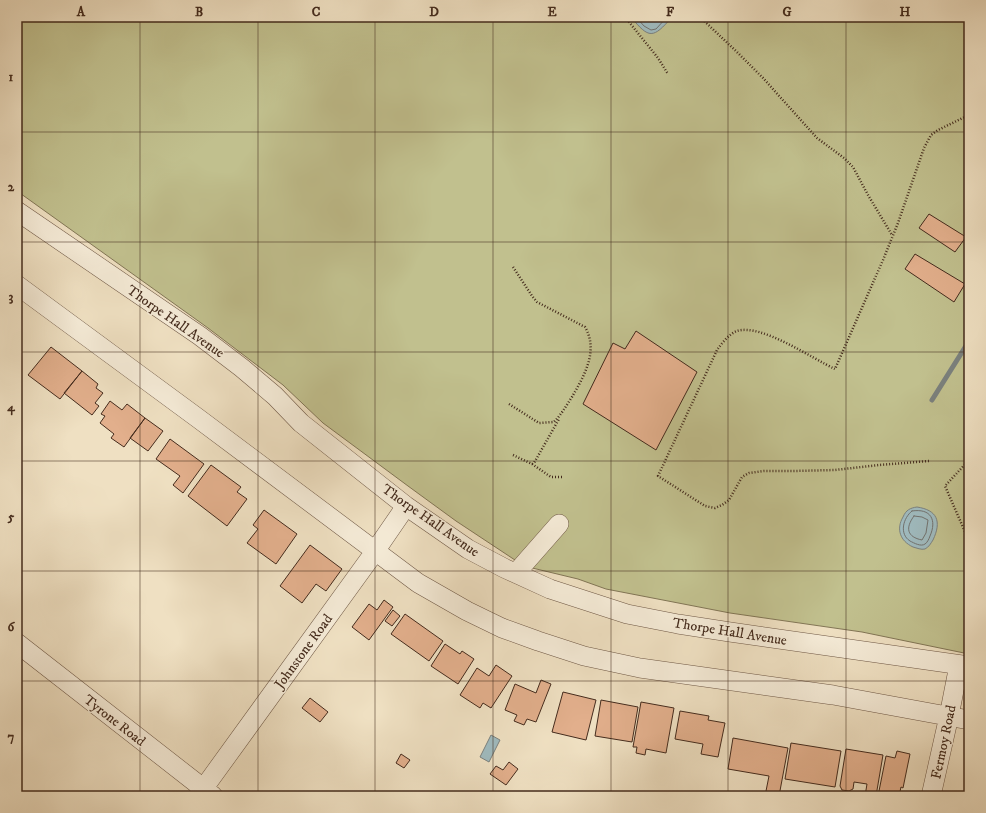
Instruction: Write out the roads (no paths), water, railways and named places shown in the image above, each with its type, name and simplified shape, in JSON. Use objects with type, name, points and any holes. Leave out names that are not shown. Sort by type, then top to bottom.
[{"type":"street","name":"Thorpe Hall Avenue","points":[[17,211],[224,354],[275,396],[300,422],[406,506],[468,549],[516,574],[550,589],[627,614],[715,630],[964,666]]},
{"type":"street","points":[[17,285],[418,583],[466,611],[502,628],[584,656],[640,668],[833,695],[969,720]]},
{"type":"street","name":"Johnstone Road","points":[[205,793],[376,551],[406,506]]},
{"type":"street","points":[[516,574],[559,524]]},
{"type":"street","name":"Tyrone Road","points":[[17,643],[205,793]]},
{"type":"street","name":"Fermoy Road","points":[[931,796],[949,716],[964,666]]},
{"type":"water","points":[[631,17],[672,17],[660,29],[651,34],[642,29]]},
{"type":"water","points":[[917,507],[924,508],[933,514],[937,522],[936,533],[933,540],[925,549],[913,547],[902,538],[900,534],[901,521],[905,513],[910,509]]},
{"type":"water","points":[[491,735],[500,740],[489,762],[480,757]]},
{"type":"waterway","points":[[932,400],[969,341]]}]
